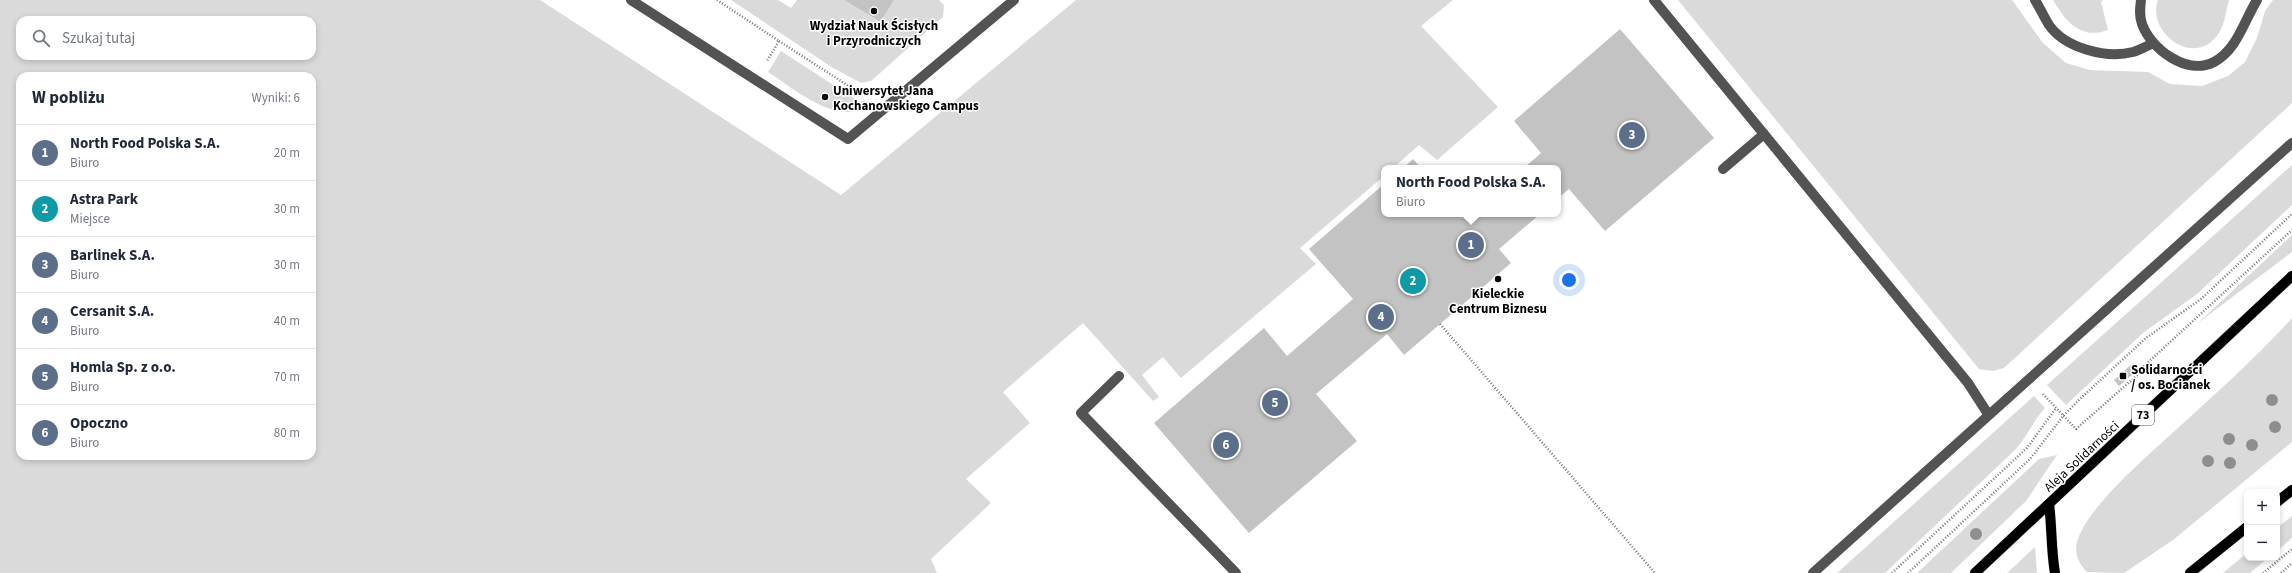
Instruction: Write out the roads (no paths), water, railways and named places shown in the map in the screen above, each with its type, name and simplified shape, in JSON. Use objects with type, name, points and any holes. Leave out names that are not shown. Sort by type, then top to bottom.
[{"type":"main road","name":"Aleja Solidarności","points":[[1975,573],[2292,276]]},
{"type":"main road","points":[[2280,500],[2292,490]]},
{"type":"main road","points":[[2049,504],[2052,528],[2051,552],[2055,573]]},
{"type":"main road","points":[[2190,573],[2244,529]]},
{"type":"lane","points":[[631,0],[848,139],[1014,0]]},
{"type":"lane","points":[[1654,0],[1968,383],[1988,414]]},
{"type":"lane","points":[[2035,0],[2049,26],[2067,41],[2090,50],[2109,53],[2133,52],[2153,43]]},
{"type":"lane","points":[[2141,0],[2141,19],[2147,34],[2153,43],[2172,58],[2190,65],[2213,63],[2230,49],[2257,0]]},
{"type":"lane","points":[[1723,169],[1764,134]]},
{"type":"lane","points":[[1813,573],[1988,414],[2292,143]]},
{"type":"lane","points":[[1119,376],[1081,413],[1236,573]]},
{"type":"place","name":"Wydział Nauk Ścisłych i Przyrodniczych","points":[[874,11]]},
{"type":"place","name":"Uniwersytet Jana Kochanowskiego Campus","points":[[825,97]]},
{"type":"place","name":"Barlinek S.A.","points":[[1632,135]]},
{"type":"place","name":"North Food Polska S.A.","points":[[1471,245]]},
{"type":"place","name":"Kieleckie Centrum Biznesu","points":[[1498,279]]},
{"type":"place","name":"Astra Park","points":[[1413,281]]},
{"type":"place","name":"Cersanit S.A.","points":[[1381,317]]},
{"type":"place","name":"Solidarności / os. Bocianek","points":[[2123,376]]},
{"type":"place","name":"Homla Sp. z o.o.","points":[[1275,403]]},
{"type":"place","name":"Opoczno","points":[[1226,445]]}]
